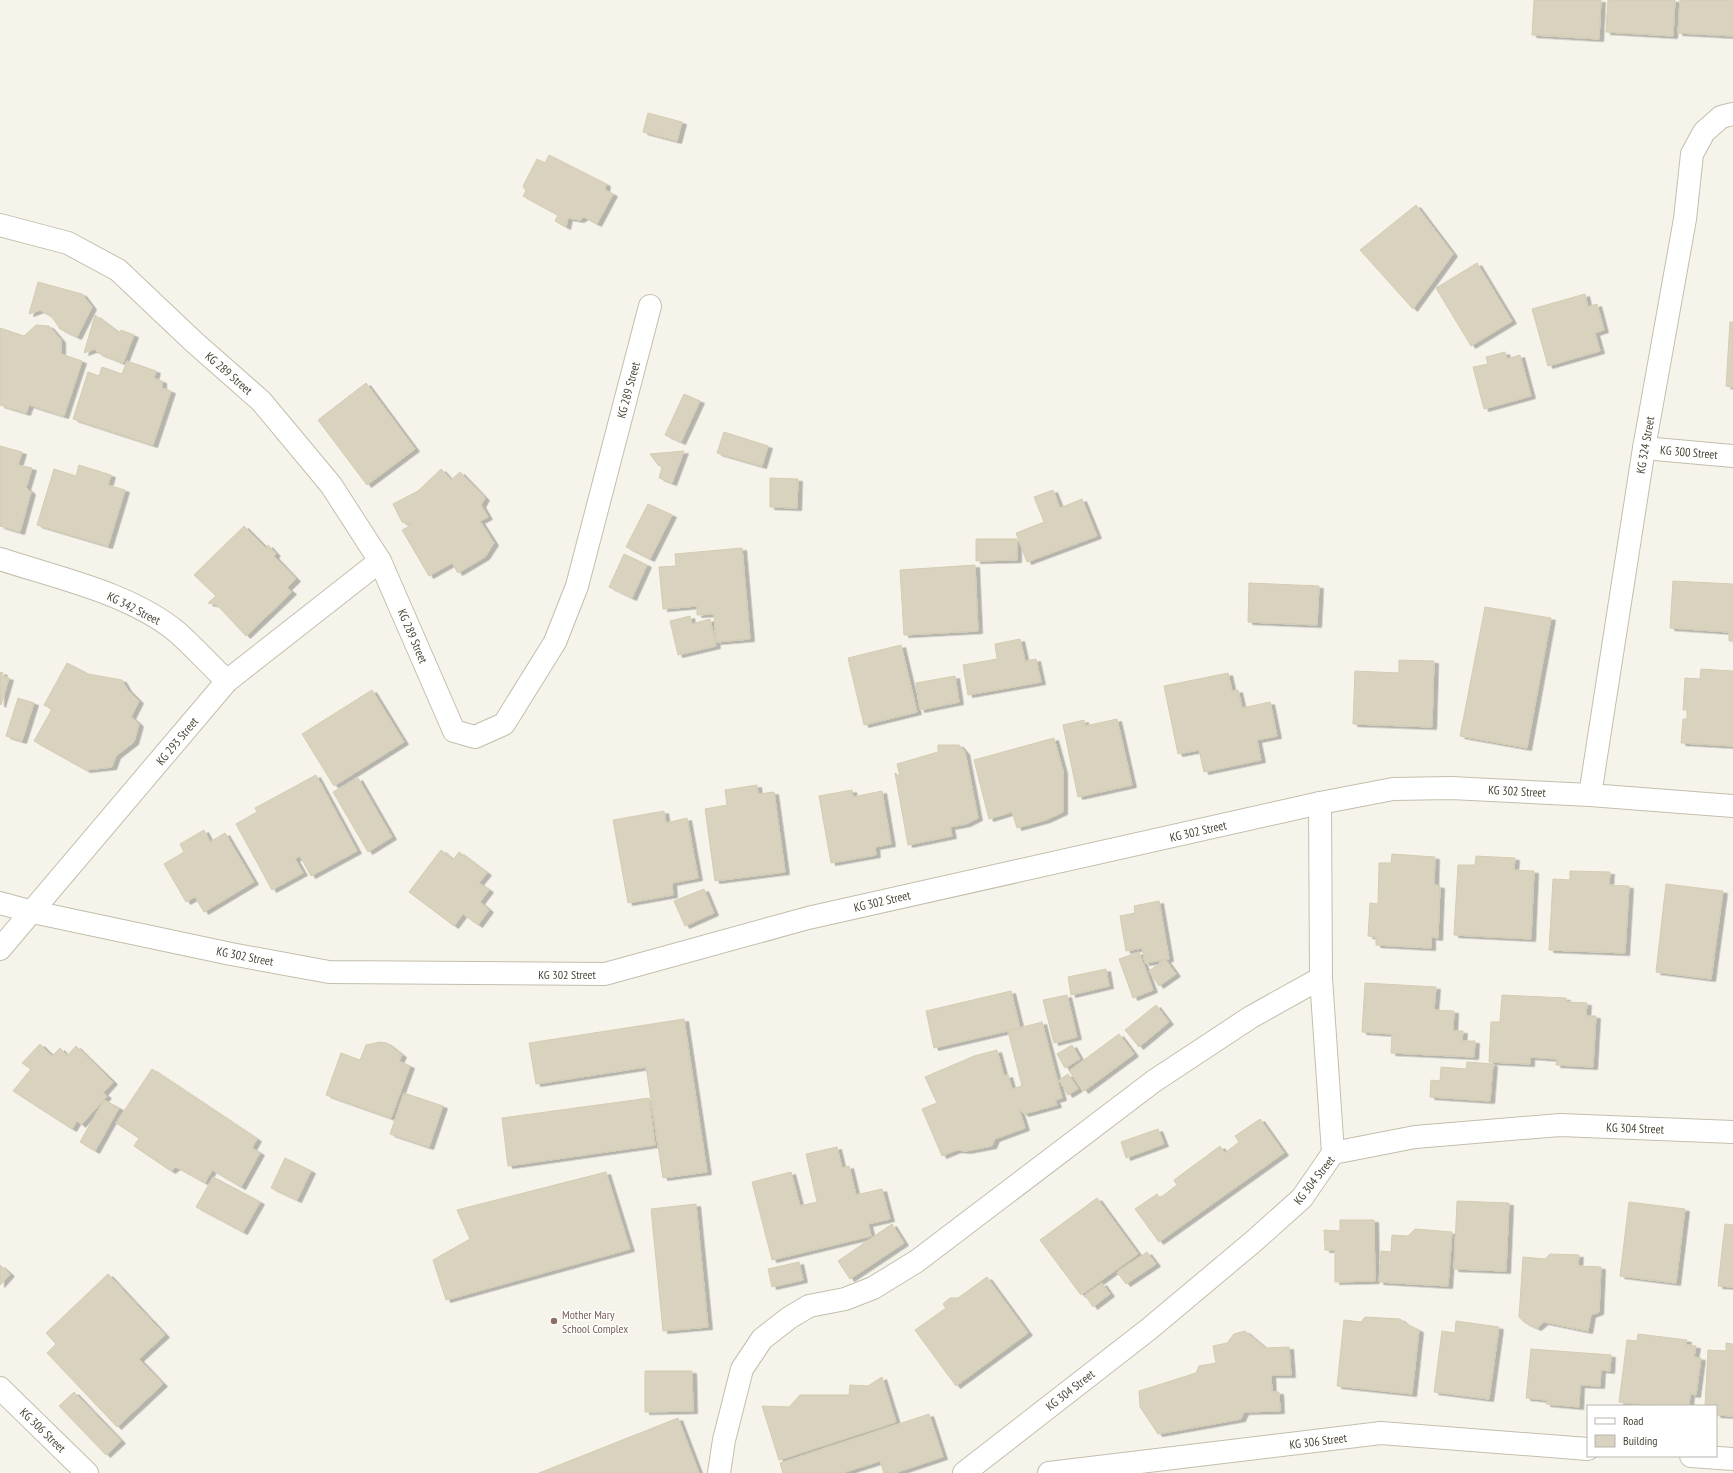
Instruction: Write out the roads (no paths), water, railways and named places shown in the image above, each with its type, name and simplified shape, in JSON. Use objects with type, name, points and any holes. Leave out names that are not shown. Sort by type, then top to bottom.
[{"type":"street","name":"KG 324 Street","points":[[1590,795],[1644,448],[1685,219],[1692,154],[1704,132],[1721,117],[1733,114]]},
{"type":"street","name":"KG 289 Street","points":[[0,225],[68,243],[118,270],[194,342],[261,401],[330,485],[380,560],[454,731],[475,737],[504,724],[555,642],[578,586],[650,306]]},
{"type":"street","name":"KG 300 Street","points":[[1644,448],[1733,456]]},
{"type":"street","name":"KG 342 Street","points":[[0,559],[113,595],[147,612],[176,632],[227,681]]},
{"type":"street","name":"KG 293 Street","points":[[0,949],[33,912],[227,681],[380,560]]},
{"type":"street","name":"KG 302 Street","points":[[0,903],[33,912],[231,954],[329,972],[605,974],[808,918],[1320,803],[1393,789],[1451,788],[1590,795],[1733,806]]},
{"type":"street","points":[[1320,803],[1322,978],[1333,1153]]},
{"type":"street","points":[[719,1473],[724,1440],[742,1369],[762,1339],[789,1318],[809,1306],[845,1299],[872,1288],[917,1261],[1154,1080],[1251,1016],[1322,978]]},
{"type":"street","name":"KG 304 Street","points":[[964,1473],[1149,1329],[1254,1241],[1302,1198],[1333,1153],[1415,1137],[1560,1126],[1733,1132]]},
{"type":"street","name":"KG 306 Street","points":[[0,1388],[87,1473]]},
{"type":"street","name":"KG 306 Street","points":[[1049,1473],[1381,1433],[1587,1449]]},
{"type":"street","points":[[1705,1457],[1733,1459]]},
{"type":"place","name":"Mother Mary School Complex","points":[[554,1321]]}]
